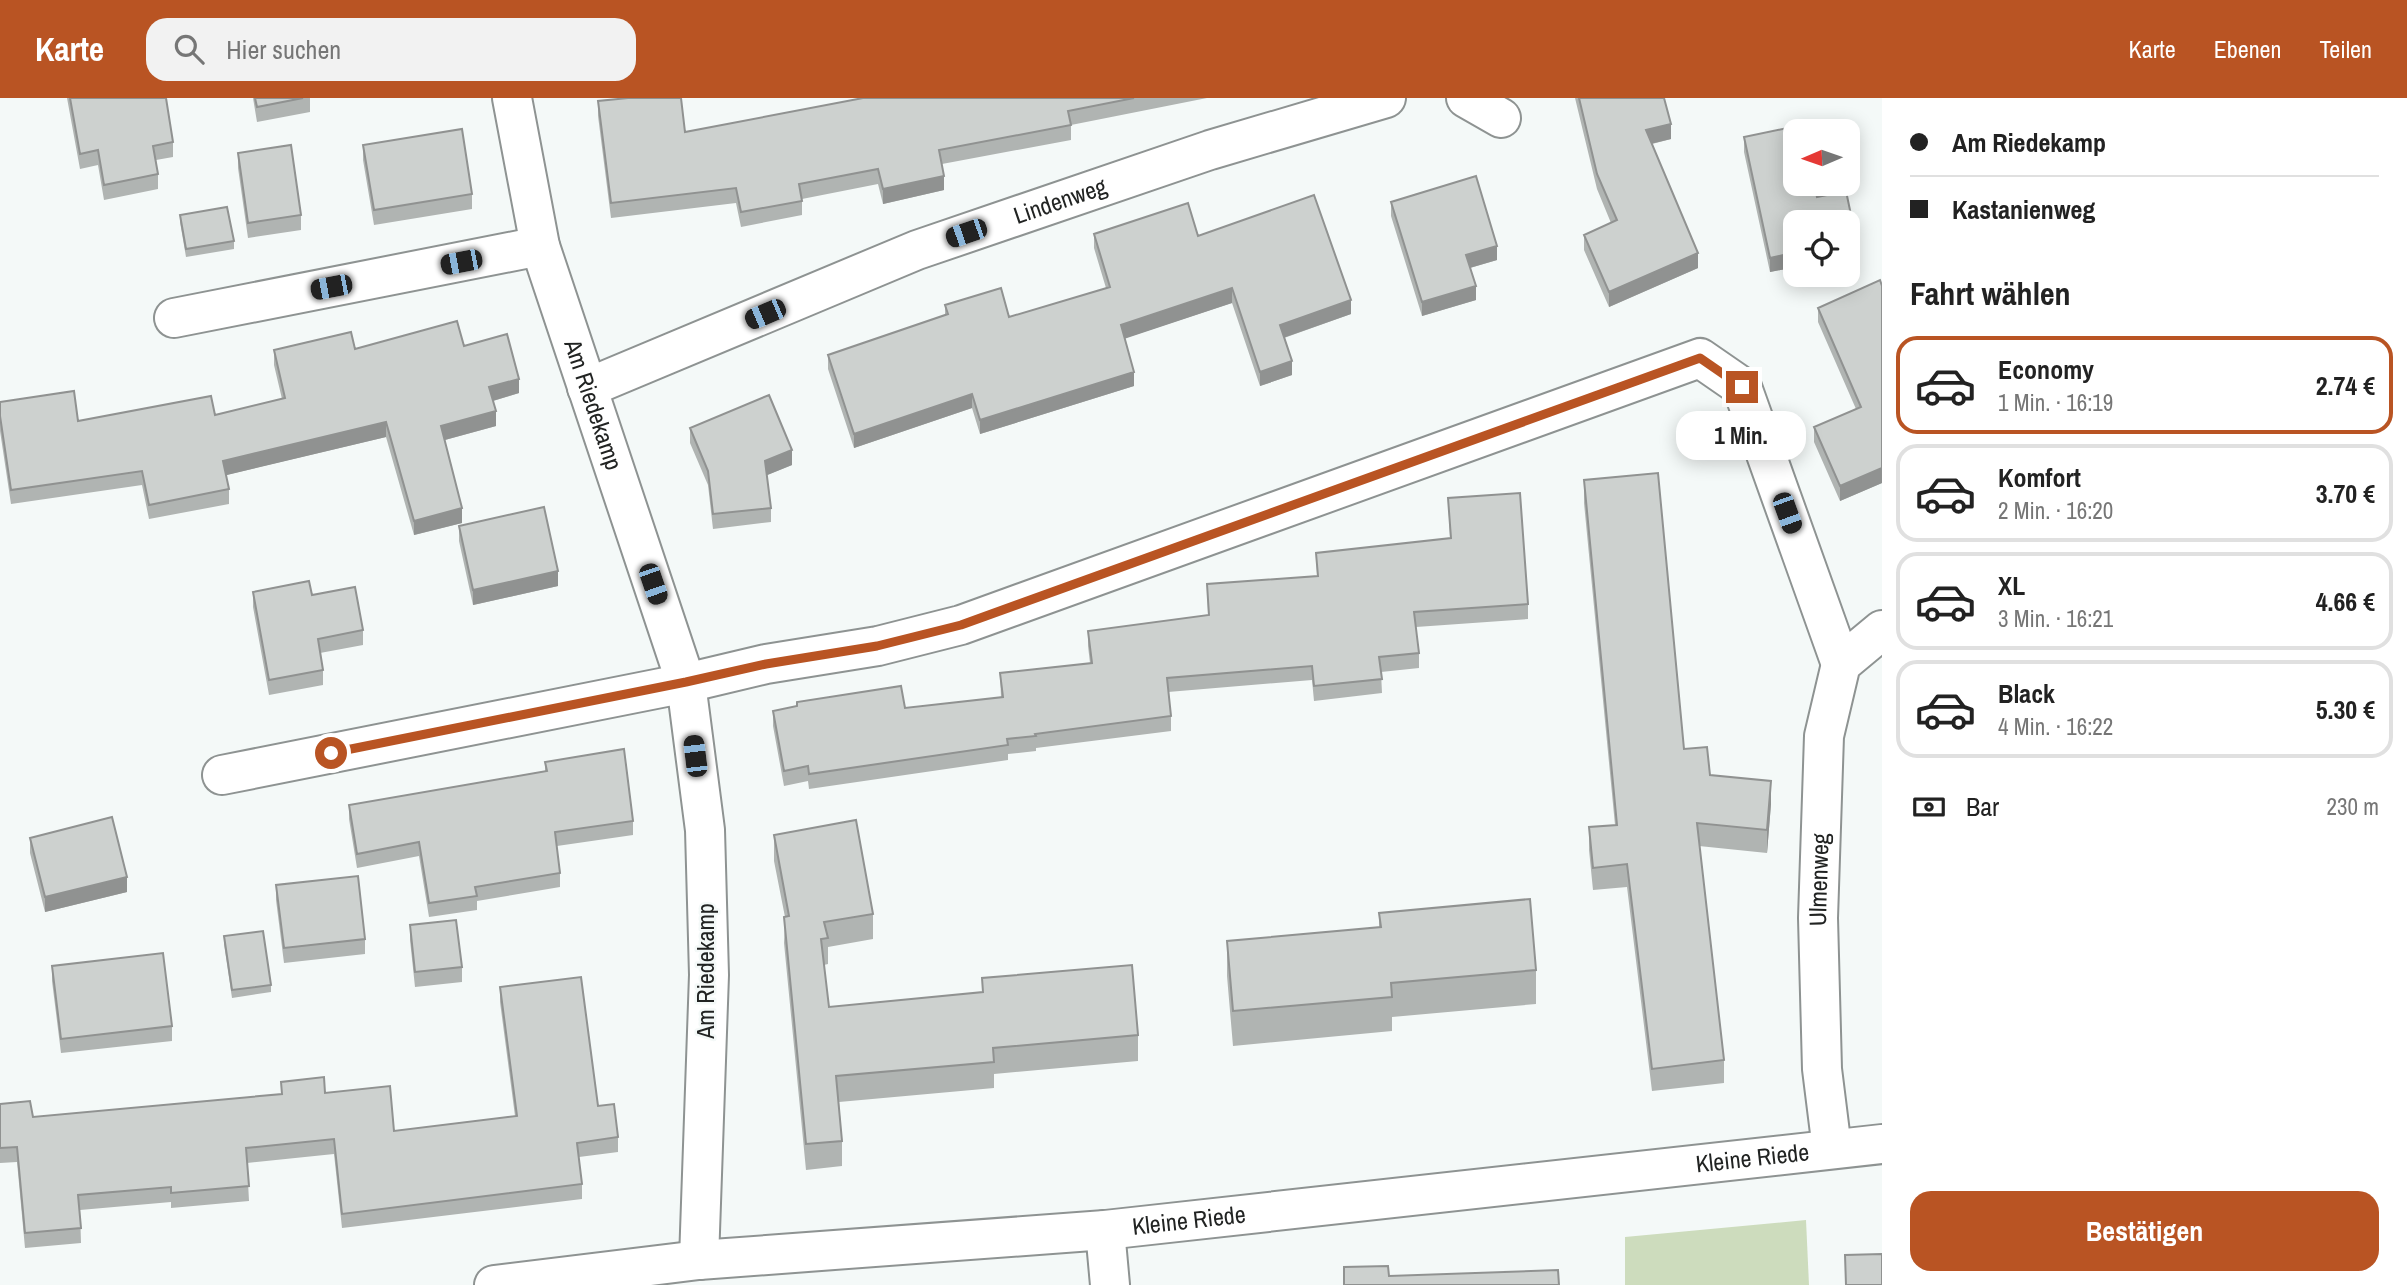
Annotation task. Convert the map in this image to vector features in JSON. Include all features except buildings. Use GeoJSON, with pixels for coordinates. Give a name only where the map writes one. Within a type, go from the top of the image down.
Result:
{"type":"FeatureCollection","features":[{"type":"Feature","properties":{"kind":"street","name":"Am Riedekamp"},"geometry":{"type":"LineString","coordinates":[[512,98],[540,246],[686,682],[705,830],[709,975],[685,1270]]}},
{"type":"Feature","properties":{"kind":"street","name":"Lindenweg"},"geometry":{"type":"LineString","coordinates":[[587,388],[917,250],[1210,150],[1386,98]]}},
{"type":"Feature","properties":{"kind":"street"},"geometry":{"type":"LineString","coordinates":[[1466,98],[1501,118]]}},
{"type":"Feature","properties":{"kind":"street"},"geometry":{"type":"LineString","coordinates":[[174,318],[540,246]]}},
{"type":"Feature","properties":{"kind":"street"},"geometry":{"type":"LineString","coordinates":[[222,775],[766,664],[877,646],[961,625],[1700,358],[1742,387],[1841,664],[1882,630]]}},
{"type":"Feature","properties":{"kind":"street","name":"Ulmenweg"},"geometry":{"type":"LineString","coordinates":[[1832,1149],[1822,1069],[1818,918],[1824,736],[1841,664]]}},
{"type":"Feature","properties":{"kind":"street","name":"Kleine Riede"},"geometry":{"type":"LineString","coordinates":[[494,1285],[685,1270],[1105,1230],[1882,1144]]}},
{"type":"Feature","properties":{"kind":"street"},"geometry":{"type":"LineString","coordinates":[[1105,1230],[1110,1285]]}},
{"type":"Feature","properties":{"kind":"green space"},"geometry":{"type":"Polygon","coordinates":[[[1806,1220],[1809,1285],[1625,1285],[1625,1237],[1806,1220]]]}},
{"type":"Feature","properties":{"kind":"route"},"geometry":{"type":"LineString","coordinates":[[331,753],[766,664],[877,646],[961,625],[1700,358],[1742,387]]}}]}
